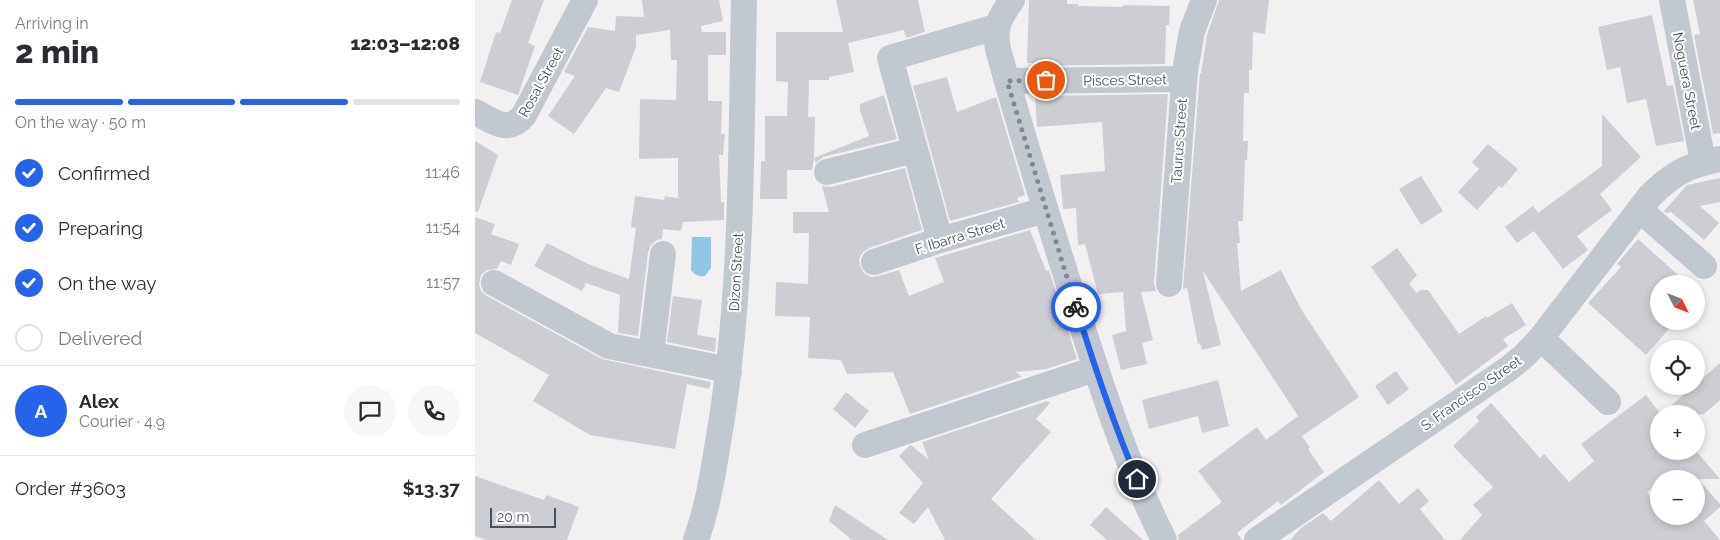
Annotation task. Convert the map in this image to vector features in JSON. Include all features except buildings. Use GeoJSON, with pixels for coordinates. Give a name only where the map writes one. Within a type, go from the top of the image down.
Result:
{"type":"FeatureCollection","features":[{"type":"Feature","properties":{"kind":"street","name":"Rosal Street"},"geometry":{"type":"LineString","coordinates":[[475,112],[506,126],[513,125],[524,116],[585,0]]}},
{"type":"Feature","properties":{"kind":"street","name":"Dizon Street"},"geometry":{"type":"LineString","coordinates":[[696,540],[712,477],[729,372],[738,262],[745,0]]}},
{"type":"Feature","properties":{"kind":"street"},"geometry":{"type":"LineString","coordinates":[[1012,0],[996,27],[997,45],[1007,81],[1095,369],[1123,445],[1164,540]]}},
{"type":"Feature","properties":{"kind":"street","name":"Taurus Street"},"geometry":{"type":"LineString","coordinates":[[1169,284],[1184,79],[1189,41],[1204,0]]}},
{"type":"Feature","properties":{"kind":"street","name":"Noguera Street"},"geometry":{"type":"LineString","coordinates":[[1671,0],[1712,160]]}},
{"type":"Feature","properties":{"kind":"street"},"geometry":{"type":"LineString","coordinates":[[941,240],[890,58],[996,27]]}},
{"type":"Feature","properties":{"kind":"street","name":"Pisces Street"},"geometry":{"type":"LineString","coordinates":[[1007,81],[1184,79]]}},
{"type":"Feature","properties":{"kind":"street"},"geometry":{"type":"LineString","coordinates":[[827,172],[915,150]]}},
{"type":"Feature","properties":{"kind":"street","name":"S. Francisco Street"},"geometry":{"type":"LineString","coordinates":[[1257,540],[1525,356],[1541,338],[1650,196],[1666,180],[1686,168],[1712,160]]}},
{"type":"Feature","properties":{"kind":"street","name":"F. Ibarra Street"},"geometry":{"type":"LineString","coordinates":[[875,262],[941,240],[1045,210]]}},
{"type":"Feature","properties":{"kind":"street"},"geometry":{"type":"LineString","coordinates":[[1640,210],[1704,266]]}},
{"type":"Feature","properties":{"kind":"street"},"geometry":{"type":"LineString","coordinates":[[651,354],[663,254]]}},
{"type":"Feature","properties":{"kind":"street"},"geometry":{"type":"LineString","coordinates":[[494,283],[609,346],[714,367],[729,372]]}},
{"type":"Feature","properties":{"kind":"street"},"geometry":{"type":"LineString","coordinates":[[1541,338],[1608,402]]}},
{"type":"Feature","properties":{"kind":"street"},"geometry":{"type":"LineString","coordinates":[[865,445],[1095,369]]}},
{"type":"Feature","properties":{"kind":"water"},"geometry":{"type":"Polygon","coordinates":[[[692,237],[711,237],[711,268],[705,276],[697,275],[691,270],[692,237]]]}},
{"type":"Feature","properties":{"kind":"way so far"},"geometry":{"type":"LineString","coordinates":[[1046,80],[1007,81],[1076,307]]}},
{"type":"Feature","properties":{"kind":"route"},"geometry":{"type":"LineString","coordinates":[[1076,307],[1095,369],[1137,479]]}}]}
